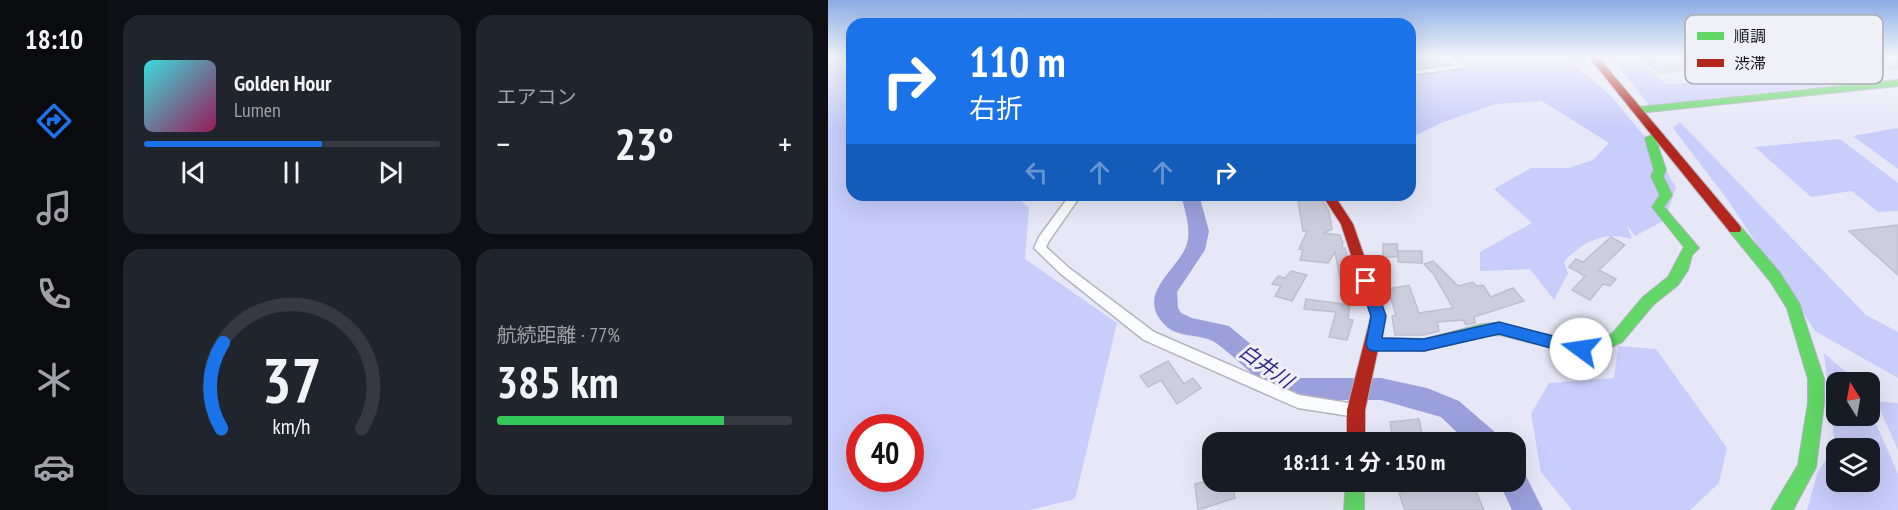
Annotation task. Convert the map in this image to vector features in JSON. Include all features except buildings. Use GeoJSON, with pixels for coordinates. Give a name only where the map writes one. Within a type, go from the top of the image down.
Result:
{"type":"FeatureCollection","features":[{"type":"Feature","properties":{"kind":"street"},"geometry":{"type":"LineString","coordinates":[[1613,81],[1775,277],[1794,307],[1816,379],[1816,403],[1807,467],[1790,499],[1781,510]]}},
{"type":"Feature","properties":{"kind":"street"},"geometry":{"type":"LineString","coordinates":[[1883,84],[1898,82]]}},
{"type":"Feature","properties":{"kind":"street"},"geometry":{"type":"LineString","coordinates":[[1638,110],[1879,84]]}},
{"type":"Feature","properties":{"kind":"street"},"geometry":{"type":"LineString","coordinates":[[1373,344],[1424,345],[1499,328],[1581,349],[1611,343],[1644,305],[1675,281],[1684,267],[1686,253],[1692,248],[1658,207],[1666,195],[1657,176],[1660,170],[1650,138],[1659,135]]}},
{"type":"Feature","properties":{"kind":"street"},"geometry":{"type":"LineString","coordinates":[[1072,201],[1043,240],[1040,248],[1124,318],[1149,336],[1298,401],[1356,410]]}},
{"type":"Feature","properties":{"kind":"street"},"geometry":{"type":"LineString","coordinates":[[1332,201],[1347,224],[1378,316],[1356,410],[1356,432]]}},
{"type":"Feature","properties":{"kind":"street"},"geometry":{"type":"LineString","coordinates":[[1354,510],[1355,492]]}},
{"type":"Feature","properties":{"kind":"shaded area"},"geometry":{"type":"Polygon","coordinates":[[[828,81],[846,81],[846,201],[1021,201],[1029,208],[1025,259],[1117,323],[1075,499],[1030,510],[828,510],[828,81]]]}},
{"type":"Feature","properties":{"kind":"shaded area"},"geometry":{"type":"Polygon","coordinates":[[[1416,81],[1593,81],[1610,95],[1645,137],[1676,187],[1665,220],[1635,236],[1627,225],[1632,239],[1603,237],[1579,248],[1564,262],[1568,273],[1554,300],[1530,269],[1480,271],[1480,252],[1532,223],[1494,189],[1531,168],[1569,168],[1593,160],[1609,143],[1542,101],[1496,104],[1441,123],[1416,135],[1416,81]]]}},
{"type":"Feature","properties":{"kind":"shaded area"},"geometry":{"type":"Polygon","coordinates":[[[1630,81],[1662,81],[1666,84],[1838,84],[1649,105],[1630,81]]]}},
{"type":"Feature","properties":{"kind":"shaded area"},"geometry":{"type":"Polygon","coordinates":[[[1680,122],[1866,315],[1898,332],[1898,378],[1815,331],[1727,199],[1673,128],[1680,122]]]}},
{"type":"Feature","properties":{"kind":"shaded area"},"geometry":{"type":"Polygon","coordinates":[[[1897,128],[1898,169],[1853,136],[1897,128]]]}},
{"type":"Feature","properties":{"kind":"shaded area"},"geometry":{"type":"Polygon","coordinates":[[[1840,139],[1898,183],[1898,211],[1878,212],[1852,191],[1811,197],[1755,147],[1840,139]]]}},
{"type":"Feature","properties":{"kind":"shaded area"},"geometry":{"type":"Polygon","coordinates":[[[1618,346],[1656,349],[1727,448],[1719,483],[1690,510],[1572,510],[1541,472],[1531,414],[1549,383],[1614,378],[1618,346]]]}},
{"type":"Feature","properties":{"kind":"shaded area"},"geometry":{"type":"Polygon","coordinates":[[[1824,353],[1846,372],[1826,372],[1824,353]]]}},
{"type":"Feature","properties":{"kind":"shaded area"},"geometry":{"type":"Polygon","coordinates":[[[1880,401],[1898,403],[1898,450],[1880,410],[1880,401]]]}},
{"type":"Feature","properties":{"kind":"shaded area"},"geometry":{"type":"Polygon","coordinates":[[[1833,426],[1877,426],[1898,474],[1898,510],[1807,510],[1817,474],[1826,460],[1826,492],[1880,492],[1880,438],[1834,438],[1833,426]]]}},
{"type":"Feature","properties":{"kind":"waterway","name":"白井川"},"geometry":{"type":"LineString","coordinates":[[1192,201],[1199,231],[1195,250],[1166,291],[1167,309],[1173,319],[1187,326],[1221,333],[1263,369],[1294,389],[1381,389],[1427,400],[1450,409],[1475,432]]}},
{"type":"Feature","properties":{"kind":"waterway","name":"白井川"},"geometry":{"type":"LineString","coordinates":[[1519,492],[1528,510]]}},
{"type":"Feature","properties":{"kind":"traffic: fast"},"geometry":{"type":"LineString","coordinates":[[1638,110],[1898,83]]}},
{"type":"Feature","properties":{"kind":"traffic: fast"},"geometry":{"type":"LineString","coordinates":[[1373,344],[1424,345],[1483,330],[1500,329],[1571,347],[1599,347],[1617,338],[1648,301],[1673,281],[1681,270],[1686,253],[1692,248],[1658,207],[1666,195],[1657,176],[1660,170],[1650,138],[1659,135]]}},
{"type":"Feature","properties":{"kind":"traffic: fast"},"geometry":{"type":"LineString","coordinates":[[1735,229],[1775,277],[1794,307],[1816,379],[1816,403],[1807,467],[1790,499],[1781,510]]}},
{"type":"Feature","properties":{"kind":"traffic: fast"},"geometry":{"type":"LineString","coordinates":[[1354,510],[1355,492]]}},
{"type":"Feature","properties":{"kind":"traffic: jam"},"geometry":{"type":"LineString","coordinates":[[1613,81],[1735,229]]}},
{"type":"Feature","properties":{"kind":"traffic: jam"},"geometry":{"type":"LineString","coordinates":[[1332,201],[1347,224],[1378,316],[1356,410],[1356,432]]}},
{"type":"Feature","properties":{"kind":"route"},"geometry":{"type":"LineString","coordinates":[[1366,281],[1378,316],[1373,344],[1424,345],[1499,328],[1581,349]]}}]}
